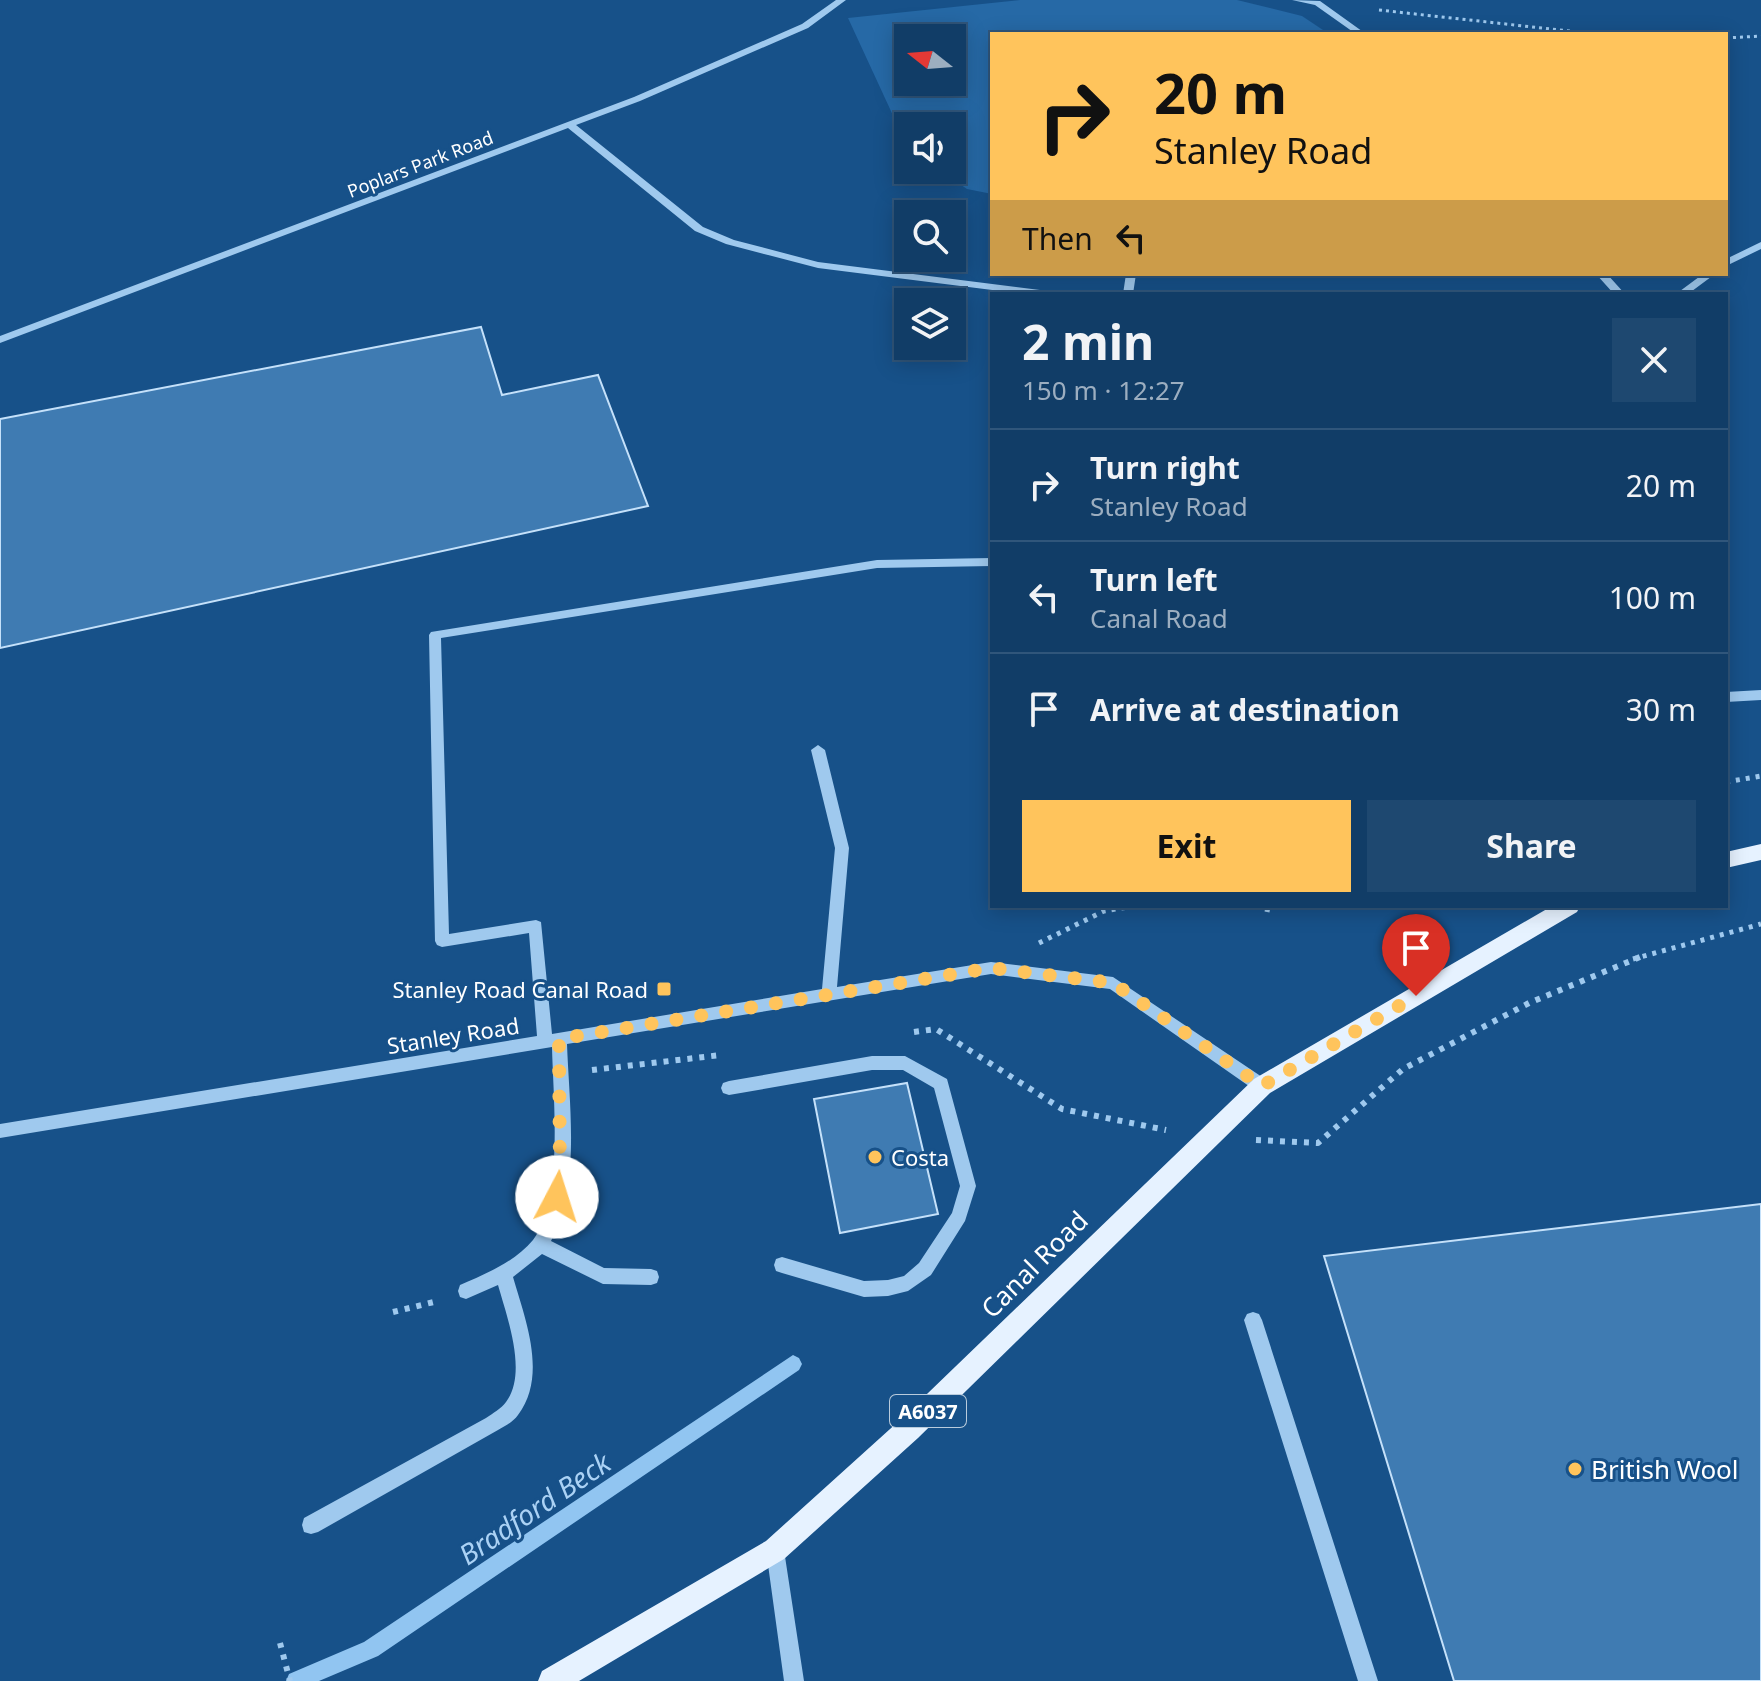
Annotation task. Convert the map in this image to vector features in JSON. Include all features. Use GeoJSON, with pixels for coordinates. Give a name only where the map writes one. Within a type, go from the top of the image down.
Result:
{"type":"FeatureCollection","features":[{"type":"Feature","properties":{"kind":"main road"},"geometry":{"type":"LineString","coordinates":[[1728,860],[1761,852]]}},
{"type":"Feature","properties":{"kind":"main road","name":"Canal Road"},"geometry":{"type":"LineString","coordinates":[[552,1681],[775,1550],[909,1429],[1262,1086],[1567,908]]}},
{"type":"Feature","properties":{"kind":"street","name":"Poplars Park Road"},"geometry":{"type":"LineString","coordinates":[[0,340],[637,99],[805,26],[843,0]]}},
{"type":"Feature","properties":{"kind":"street"},"geometry":{"type":"LineString","coordinates":[[1296,0],[1318,2],[1359,32]]}},
{"type":"Feature","properties":{"kind":"street"},"geometry":{"type":"LineString","coordinates":[[569,124],[699,229],[730,242],[818,265],[1032,292]]}},
{"type":"Feature","properties":{"kind":"street"},"geometry":{"type":"LineString","coordinates":[[1728,262],[1761,245]]}},
{"type":"Feature","properties":{"kind":"street"},"geometry":{"type":"LineString","coordinates":[[1603,276],[1618,292]]}},
{"type":"Feature","properties":{"kind":"street"},"geometry":{"type":"LineString","coordinates":[[1684,292],[1707,276]]}},
{"type":"Feature","properties":{"kind":"street"},"geometry":{"type":"LineString","coordinates":[[466,1291],[504,1274],[540,1244],[553,1217],[560,1178],[552,1040],[536,926],[442,941],[435,635],[877,564],[990,562]]}},
{"type":"Feature","properties":{"kind":"street"},"geometry":{"type":"LineString","coordinates":[[1728,697],[1761,695]]}},
{"type":"Feature","properties":{"kind":"street"},"geometry":{"type":"LineString","coordinates":[[818,750],[842,848],[829,995]]}},
{"type":"Feature","properties":{"kind":"street","name":"Stanley Road"},"geometry":{"type":"LineString","coordinates":[[0,1131],[991,968],[1113,983],[1262,1086]]}},
{"type":"Feature","properties":{"kind":"street"},"geometry":{"type":"LineString","coordinates":[[729,1088],[872,1063],[905,1063],[941,1084],[968,1186],[959,1216],[925,1269],[908,1283],[864,1289],[782,1265]]}},
{"type":"Feature","properties":{"kind":"street"},"geometry":{"type":"LineString","coordinates":[[540,1244],[603,1276],[651,1277]]}},
{"type":"Feature","properties":{"kind":"street"},"geometry":{"type":"LineString","coordinates":[[311,1525],[492,1424],[511,1410],[521,1391],[523,1360],[504,1274]]}},
{"type":"Feature","properties":{"kind":"street"},"geometry":{"type":"LineString","coordinates":[[1253,1320],[1368,1681]]}},
{"type":"Feature","properties":{"kind":"street"},"geometry":{"type":"LineString","coordinates":[[775,1550],[794,1681]]}},
{"type":"Feature","properties":{"kind":"path"},"geometry":{"type":"LineString","coordinates":[[1377,10],[1578,32]]}},
{"type":"Feature","properties":{"kind":"path"},"geometry":{"type":"LineString","coordinates":[[1728,38],[1761,36]]}},
{"type":"Feature","properties":{"kind":"path"},"geometry":{"type":"LineString","coordinates":[[1728,782],[1761,776]]}},
{"type":"Feature","properties":{"kind":"path"},"geometry":{"type":"LineString","coordinates":[[991,968],[1104,911],[1122,908]]}},
{"type":"Feature","properties":{"kind":"path"},"geometry":{"type":"LineString","coordinates":[[1318,1143],[1403,1069],[1529,1003],[1623,962],[1761,924]]}},
{"type":"Feature","properties":{"kind":"path"},"geometry":{"type":"LineString","coordinates":[[393,1312],[466,1291]]}},
{"type":"Feature","properties":{"kind":"path"},"geometry":{"type":"LineString","coordinates":[[280,1643],[290,1681]]}},
{"type":"Feature","properties":{"kind":"shaded area"},"geometry":{"type":"Polygon","coordinates":[[[1020,0],[1237,0],[1302,16],[1326,32],[990,32],[990,194],[967,189],[960,184],[966,184],[966,112],[894,112],[894,118],[848,18],[1020,0]]]}},
{"type":"Feature","properties":{"kind":"building"},"geometry":{"type":"Polygon","coordinates":[[[481,327],[502,395],[598,375],[648,506],[0,648],[0,419],[481,327]]]}},
{"type":"Feature","properties":{"kind":"building","name":"Costa"},"geometry":{"type":"Polygon","coordinates":[[[907,1083],[938,1214],[840,1233],[814,1099],[907,1083]]]}},
{"type":"Feature","properties":{"kind":"building","name":"British Wool"},"geometry":{"type":"Polygon","coordinates":[[[1761,1204],[1761,1681],[1454,1681],[1324,1256],[1761,1204]]]}},
{"type":"Feature","properties":{"kind":"waterway","name":"Bradford Beck"},"geometry":{"type":"LineString","coordinates":[[296,1681],[371,1649],[793,1364]]}},
{"type":"Feature","properties":{"kind":"place","name":"Stanley Road Canal Road"},"geometry":{"type":"Point","coordinates":[664,989]}},
{"type":"Feature","properties":{"kind":"place","name":"Costa"},"geometry":{"type":"Point","coordinates":[875,1157]}},
{"type":"Feature","properties":{"kind":"place","name":"British Wool"},"geometry":{"type":"Point","coordinates":[1575,1469]}},
{"type":"Feature","properties":{"kind":"route"},"geometry":{"type":"LineString","coordinates":[[557,1197],[560,1178],[559,1039],[991,968],[1113,983],[1262,1086],[1416,996]]}}]}
